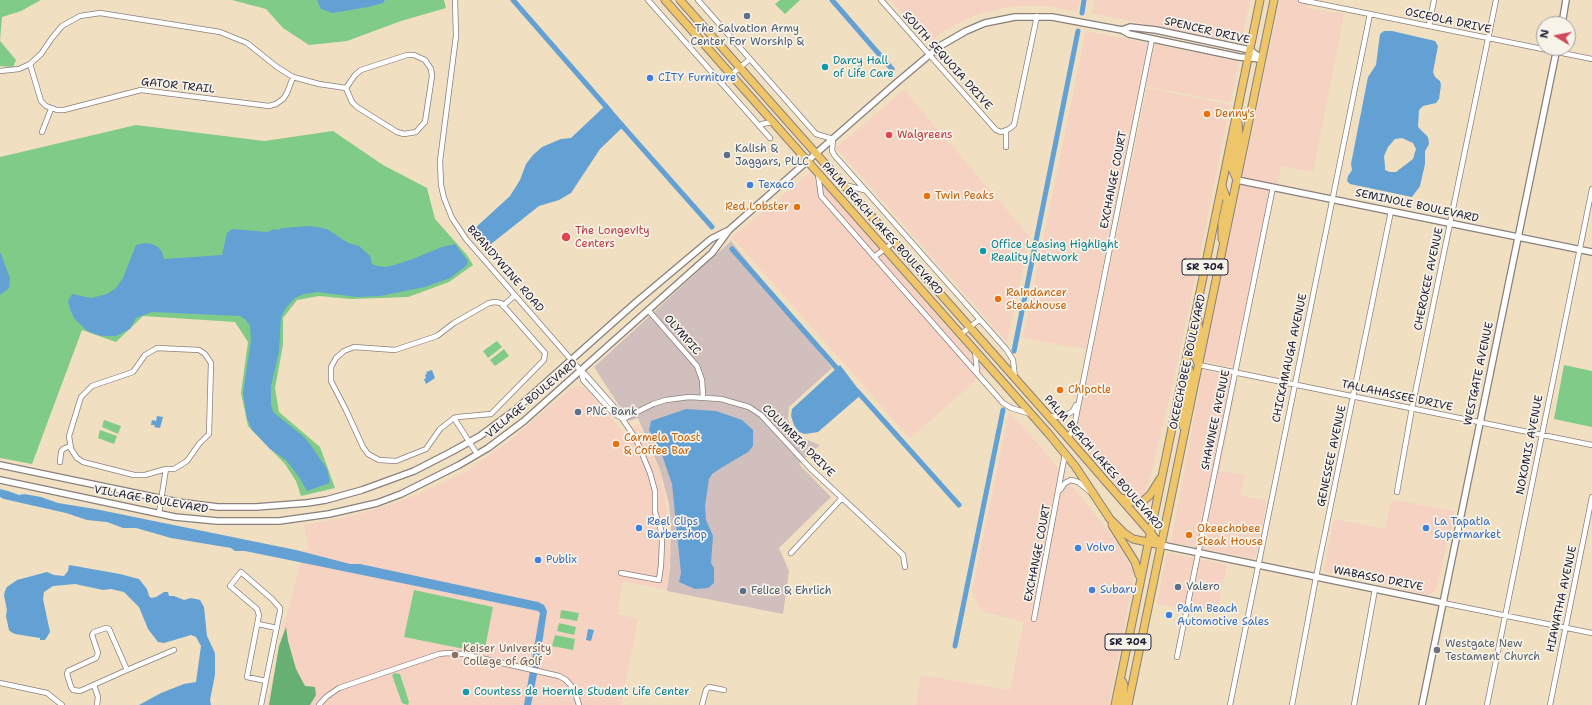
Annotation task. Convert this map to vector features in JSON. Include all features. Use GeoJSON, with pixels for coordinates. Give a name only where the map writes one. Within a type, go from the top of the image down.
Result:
{"type":"FeatureCollection","features":[{"type":"Feature","properties":{"kind":"main road","name":"PALM BEACH LAKES BOULEVARD"},"geometry":{"type":"LineString","coordinates":[[665,0],[1048,433],[1075,466],[1110,520],[1133,539],[1161,545]]}},
{"type":"Feature","properties":{"kind":"main road","name":"PALM BEACH LAKES BOULEVARD"},"geometry":{"type":"LineString","coordinates":[[680,0],[1161,545]]}},
{"type":"Feature","properties":{"kind":"main road","name":"OKEECHOBEE BOULEVARD"},"geometry":{"type":"LineString","coordinates":[[1115,705],[1260,0]]}},
{"type":"Feature","properties":{"kind":"main road","name":"OKEECHOBEE BOULEVARD"},"geometry":{"type":"LineString","coordinates":[[1128,705],[1238,180],[1274,0]]}},
{"type":"Feature","properties":{"kind":"main road"},"geometry":{"type":"LineString","coordinates":[[1238,110],[1239,135],[1232,169],[1238,180]]}},
{"type":"Feature","properties":{"kind":"main road"},"geometry":{"type":"LineString","coordinates":[[1222,186],[1227,200],[1222,223],[1222,255]]}},
{"type":"Feature","properties":{"kind":"main road"},"geometry":{"type":"LineString","coordinates":[[1196,309],[1199,330],[1194,355],[1199,365]]}},
{"type":"Feature","properties":{"kind":"main road"},"geometry":{"type":"LineString","coordinates":[[1184,438],[1183,411],[1190,375],[1186,360]]}},
{"type":"Feature","properties":{"kind":"main road"},"geometry":{"type":"LineString","coordinates":[[1048,433],[1068,438]]}},
{"type":"Feature","properties":{"kind":"main road"},"geometry":{"type":"LineString","coordinates":[[1120,497],[1132,502],[1142,502],[1150,495],[1162,476]]}},
{"type":"Feature","properties":{"kind":"main road"},"geometry":{"type":"LineString","coordinates":[[1110,520],[1135,562],[1140,580]]}},
{"type":"Feature","properties":{"kind":"main road"},"geometry":{"type":"LineString","coordinates":[[1120,681],[1123,682],[1124,686],[1122,705]]}},
{"type":"Feature","properties":{"kind":"street","name":"BRANDYWINE ROAD"},"geometry":{"type":"LineString","coordinates":[[454,0],[456,36],[440,161],[441,185],[448,210],[458,229],[581,371],[583,380],[613,413],[623,419],[636,439],[650,473],[655,491],[655,512],[662,542],[659,580],[621,573]]}},
{"type":"Feature","properties":{"kind":"street"},"geometry":{"type":"LineString","coordinates":[[648,0],[770,138]]}},
{"type":"Feature","properties":{"kind":"street"},"geometry":{"type":"LineString","coordinates":[[698,0],[816,134],[833,139],[833,154],[1010,355],[1015,365],[1016,380]]}},
{"type":"Feature","properties":{"kind":"street","name":"SOUTH SEQUOIA DRIVE"},"geometry":{"type":"LineString","coordinates":[[881,0],[996,130],[1003,131]]}},
{"type":"Feature","properties":{"kind":"street","name":"OSCEOLA DRIVE"},"geometry":{"type":"LineString","coordinates":[[1301,0],[1536,46]]}},
{"type":"Feature","properties":{"kind":"street"},"geometry":{"type":"LineString","coordinates":[[1429,26],[1434,0]]}},
{"type":"Feature","properties":{"kind":"street","name":"CHEROKEE AVENUE"},"geometry":{"type":"LineString","coordinates":[[1397,492],[1412,408],[1496,0]]}},
{"type":"Feature","properties":{"kind":"street"},"geometry":{"type":"LineString","coordinates":[[1563,16],[1566,0]]}},
{"type":"Feature","properties":{"kind":"street"},"geometry":{"type":"LineString","coordinates":[[0,71],[19,69],[30,64],[41,54],[62,26],[80,16],[100,13],[207,29],[228,34],[247,44],[293,77],[319,84],[346,88]]}},
{"type":"Feature","properties":{"kind":"street","name":"CHICKAMAUGA AVENUE"},"geometry":{"type":"LineString","coordinates":[[1230,705],[1257,565],[1370,14]]}},
{"type":"Feature","properties":{"kind":"street"},"geometry":{"type":"LineString","coordinates":[[1006,147],[1003,131],[1014,125],[1037,16]]}},
{"type":"Feature","properties":{"kind":"street","name":"SPENCER DRIVE"},"geometry":{"type":"LineString","coordinates":[[816,154],[929,55],[953,38],[985,23],[1015,17],[1037,16],[1072,20],[1122,30],[1129,34],[1248,59],[1262,59]]}},
{"type":"Feature","properties":{"kind":"street","name":"SPENCER DRIVE"},"geometry":{"type":"LineString","coordinates":[[1122,30],[1130,28],[1156,30],[1250,50],[1262,59]]}},
{"type":"Feature","properties":{"kind":"street"},"geometry":{"type":"LineString","coordinates":[[1182,45],[1189,43],[1194,38]]}},
{"type":"Feature","properties":{"kind":"street","name":"EXCHANGE COURT"},"geometry":{"type":"LineString","coordinates":[[1068,438],[1074,427],[1152,39]]}},
{"type":"Feature","properties":{"kind":"street"},"geometry":{"type":"LineString","coordinates":[[407,55],[418,56],[425,60],[432,72],[427,119],[421,128],[412,134],[397,132],[360,110],[352,102],[346,88],[355,75],[361,70],[407,55]]}},
{"type":"Feature","properties":{"kind":"street","name":"OSCEOLA DRIVE"},"geometry":{"type":"LineString","coordinates":[[1576,55],[1592,59]]}},
{"type":"Feature","properties":{"kind":"street","name":"WESTGATE AVENUE"},"geometry":{"type":"LineString","coordinates":[[1422,705],[1555,56]]}},
{"type":"Feature","properties":{"kind":"street"},"geometry":{"type":"LineString","coordinates":[[721,83],[750,59]]}},
{"type":"Feature","properties":{"kind":"street"},"geometry":{"type":"LineString","coordinates":[[30,64],[39,98],[43,104],[51,109],[42,132]]}},
{"type":"Feature","properties":{"kind":"street","name":"GATOR TRAIL"},"geometry":{"type":"LineString","coordinates":[[51,109],[64,110],[141,90],[269,106],[280,102],[285,96],[293,77]]}},
{"type":"Feature","properties":{"kind":"street"},"geometry":{"type":"LineString","coordinates":[[759,126],[772,122]]}},
{"type":"Feature","properties":{"kind":"street","name":"VILLAGE BOULEVARD"},"geometry":{"type":"LineString","coordinates":[[0,480],[159,513],[211,521],[279,522],[322,515],[371,504],[401,494],[441,475],[488,448],[524,421],[649,311],[712,253],[729,230],[816,154]]}},
{"type":"Feature","properties":{"kind":"street"},"geometry":{"type":"LineString","coordinates":[[818,174],[821,196],[874,257],[1007,405],[1031,414]]}},
{"type":"Feature","properties":{"kind":"street","name":"SEMINOLE BOULEVARD"},"geometry":{"type":"LineString","coordinates":[[1238,180],[1592,252]]}},
{"type":"Feature","properties":{"kind":"street"},"geometry":{"type":"LineString","coordinates":[[843,184],[864,190]]}},
{"type":"Feature","properties":{"kind":"street","name":"SHAWNEE AVENUE"},"geometry":{"type":"LineString","coordinates":[[1177,657],[1273,187]]}},
{"type":"Feature","properties":{"kind":"street","name":"NOKOMIS AVENUE"},"geometry":{"type":"LineString","coordinates":[[1487,705],[1592,189]]}},
{"type":"Feature","properties":{"kind":"street","name":"GENESSEE AVENUE"},"geometry":{"type":"LineString","coordinates":[[1292,705],[1316,577],[1391,211]]}},
{"type":"Feature","properties":{"kind":"street","name":"VILLAGE BOULEVARD"},"geometry":{"type":"LineString","coordinates":[[0,465],[162,498],[206,505],[256,508],[326,500],[362,490],[407,474],[434,462],[470,441],[515,410],[642,297],[711,239],[729,230]]}},
{"type":"Feature","properties":{"kind":"street"},"geometry":{"type":"LineString","coordinates":[[874,257],[894,242]]}},
{"type":"Feature","properties":{"kind":"street"},"geometry":{"type":"LineString","coordinates":[[503,306],[515,295]]}},
{"type":"Feature","properties":{"kind":"street"},"geometry":{"type":"LineString","coordinates":[[498,302],[545,353],[544,360],[491,414],[458,416],[454,418],[440,429],[426,449],[399,461],[384,461],[371,456],[365,451],[331,381],[330,374],[332,364],[341,353],[351,348],[361,346],[395,350],[437,336],[454,323],[489,303],[498,302]]}},
{"type":"Feature","properties":{"kind":"street","name":"OLYMPIC"},"geometry":{"type":"LineString","coordinates":[[649,311],[697,366],[702,380],[703,397]]}},
{"type":"Feature","properties":{"kind":"street"},"geometry":{"type":"LineString","coordinates":[[961,334],[979,320]]}},
{"type":"Feature","properties":{"kind":"street"},"geometry":{"type":"LineString","coordinates":[[156,348],[199,350],[208,357],[211,363],[209,434],[199,444],[187,461],[174,470],[166,469],[146,475],[134,475],[86,464],[77,458],[70,446],[69,436],[80,400],[92,386],[133,372],[145,355],[156,348]]}},
{"type":"Feature","properties":{"kind":"street"},"geometry":{"type":"LineString","coordinates":[[974,350],[977,372]]}},
{"type":"Feature","properties":{"kind":"street","name":"TALLAHASSEE DRIVE"},"geometry":{"type":"LineString","coordinates":[[1199,365],[1592,445]]}},
{"type":"Feature","properties":{"kind":"street","name":"EXCHANGE COURT"},"geometry":{"type":"LineString","coordinates":[[1048,416],[1059,417],[1069,413],[1075,408],[1080,395]]}},
{"type":"Feature","properties":{"kind":"street","name":"COLUMBIA DRIVE"},"geometry":{"type":"LineString","coordinates":[[623,419],[644,407],[666,400],[689,397],[703,397],[734,402],[756,411],[806,464],[903,555],[905,567]]}},
{"type":"Feature","properties":{"kind":"street"},"geometry":{"type":"LineString","coordinates":[[454,418],[477,454]]}},
{"type":"Feature","properties":{"kind":"street"},"geometry":{"type":"LineString","coordinates":[[60,462],[61,452],[63,449],[70,446]]}},
{"type":"Feature","properties":{"kind":"street","name":"EXCHANGE COURT"},"geometry":{"type":"LineString","coordinates":[[1034,619],[1065,454]]}},
{"type":"Feature","properties":{"kind":"street"},"geometry":{"type":"LineString","coordinates":[[159,513],[166,469]]}},
{"type":"Feature","properties":{"kind":"street","name":"EXCHANGE COURT"},"geometry":{"type":"LineString","coordinates":[[1059,491],[1065,483],[1072,480],[1082,485],[1094,496]]}},
{"type":"Feature","properties":{"kind":"street","name":"HIAWATHA AVENUE"},"geometry":{"type":"LineString","coordinates":[[1550,705],[1592,497]]}},
{"type":"Feature","properties":{"kind":"street"},"geometry":{"type":"LineString","coordinates":[[791,553],[842,498]]}},
{"type":"Feature","properties":{"kind":"street","name":"WABASSO DRIVE"},"geometry":{"type":"LineString","coordinates":[[1161,545],[1592,633]]}},
{"type":"Feature","properties":{"kind":"street"},"geometry":{"type":"LineString","coordinates":[[261,705],[266,681],[277,628],[280,611],[278,605],[241,572],[230,586],[257,609],[259,615],[247,677],[266,681]]}},
{"type":"Feature","properties":{"kind":"street"},"geometry":{"type":"LineString","coordinates":[[1354,705],[1375,589]]}},
{"type":"Feature","properties":{"kind":"street"},"geometry":{"type":"LineString","coordinates":[[258,624],[277,628]]}},
{"type":"Feature","properties":{"kind":"street"},"geometry":{"type":"LineString","coordinates":[[127,670],[109,629],[103,628],[94,632],[92,635],[98,653],[96,658],[68,671],[67,674],[73,690],[80,691],[174,650]]}},
{"type":"Feature","properties":{"kind":"street"},"geometry":{"type":"LineString","coordinates":[[319,705],[326,697],[339,688],[440,654],[455,653],[559,676],[566,680],[576,692],[579,705]]}},
{"type":"Feature","properties":{"kind":"street"},"geometry":{"type":"LineString","coordinates":[[0,683],[47,693],[62,705]]}},
{"type":"Feature","properties":{"kind":"street"},"geometry":{"type":"LineString","coordinates":[[94,685],[98,697],[97,705]]}},
{"type":"Feature","properties":{"kind":"street"},"geometry":{"type":"LineString","coordinates":[[702,705],[706,690],[709,687],[724,690]]}},
{"type":"Feature","properties":{"kind":"shaded area"},"geometry":{"type":"Polygon","coordinates":[[[890,0],[1080,0],[1077,12],[1046,6],[1026,6],[1008,7],[973,16],[944,31],[932,41],[928,41],[890,0]]]}},
{"type":"Feature","properties":{"kind":"shaded area"},"geometry":{"type":"Polygon","coordinates":[[[1095,0],[1250,0],[1242,39],[1235,43],[1092,13],[1095,0]]]}},
{"type":"Feature","properties":{"kind":"shaded area"},"geometry":{"type":"Polygon","coordinates":[[[1280,0],[1309,0],[1307,8],[1344,14],[1313,172],[1281,166],[1239,368],[1204,361],[1280,0]]]}},
{"type":"Feature","properties":{"kind":"shaded area"},"geometry":{"type":"Polygon","coordinates":[[[1086,31],[1239,61],[1230,102],[1140,85],[1086,349],[1023,338],[1086,31]]]}},
{"type":"Feature","properties":{"kind":"shaded area"},"geometry":{"type":"Polygon","coordinates":[[[1147,88],[1230,105],[1177,366],[1151,474],[1144,494],[1138,499],[1127,496],[1075,436],[1147,88]]]}},
{"type":"Feature","properties":{"kind":"shaded area"},"geometry":{"type":"Polygon","coordinates":[[[904,90],[1030,237],[1007,342],[836,148],[904,90]]]}},
{"type":"Feature","properties":{"kind":"shaded area"},"geometry":{"type":"Polygon","coordinates":[[[810,173],[822,184],[984,369],[972,384],[910,438],[732,237],[810,173]]]}},
{"type":"Feature","properties":{"kind":"shaded area"},"geometry":{"type":"Polygon","coordinates":[[[731,241],[832,368],[789,407],[788,419],[793,431],[805,439],[820,445],[799,464],[831,497],[779,548],[789,571],[783,614],[667,591],[670,567],[671,525],[669,504],[660,470],[638,418],[629,421],[594,367],[731,241]]]}},
{"type":"Feature","properties":{"kind":"shaded area"},"geometry":{"type":"Polygon","coordinates":[[[1203,370],[1238,378],[1220,471],[1245,475],[1240,495],[1267,501],[1255,559],[1171,542],[1203,370]]]}},
{"type":"Feature","properties":{"kind":"shaded area"},"geometry":{"type":"Polygon","coordinates":[[[574,386],[584,387],[624,433],[638,424],[660,472],[668,516],[670,553],[667,590],[623,581],[617,614],[638,619],[621,705],[267,705],[285,623],[301,562],[302,549],[309,551],[304,525],[352,516],[386,506],[421,493],[467,471],[508,442],[574,386]]]}},
{"type":"Feature","properties":{"kind":"shaded area"},"geometry":{"type":"Polygon","coordinates":[[[1009,412],[1045,452],[1109,532],[1133,570],[1133,579],[1109,705],[916,705],[921,675],[1010,690],[1024,622],[981,611],[972,591],[1009,412]]]}},
{"type":"Feature","properties":{"kind":"shaded area"},"geometry":{"type":"Polygon","coordinates":[[[1392,500],[1455,511],[1436,590],[1428,595],[1324,571],[1334,519],[1385,529],[1392,500]]]}},
{"type":"Feature","properties":{"kind":"shaded area"},"geometry":{"type":"Polygon","coordinates":[[[1167,553],[1227,565],[1217,610],[1192,606],[1191,610],[1157,604],[1167,553]]]}},
{"type":"Feature","properties":{"kind":"green space"},"geometry":{"type":"Polygon","coordinates":[[[0,0],[41,0],[21,11],[2,17],[0,41],[0,0]]]}},
{"type":"Feature","properties":{"kind":"green space"},"geometry":{"type":"Polygon","coordinates":[[[232,0],[444,0],[446,8],[401,21],[347,41],[309,45],[283,28],[266,9],[232,0]]]}},
{"type":"Feature","properties":{"kind":"green space"},"geometry":{"type":"Polygon","coordinates":[[[780,0],[800,0],[785,14],[775,4],[780,0]]]}},
{"type":"Feature","properties":{"kind":"green space"},"geometry":{"type":"Polygon","coordinates":[[[0,41],[16,60],[13,67],[0,66],[0,41]]]}},
{"type":"Feature","properties":{"kind":"green space"},"geometry":{"type":"Polygon","coordinates":[[[136,125],[264,141],[333,131],[383,165],[427,188],[435,219],[467,255],[473,265],[449,282],[408,297],[351,299],[319,296],[297,300],[283,318],[283,345],[275,388],[279,412],[320,447],[335,488],[301,496],[296,481],[285,464],[248,426],[241,393],[248,342],[235,322],[143,316],[116,342],[82,330],[32,464],[0,458],[0,157],[136,125]]]}},
{"type":"Feature","properties":{"kind":"green space"},"geometry":{"type":"Polygon","coordinates":[[[497,341],[502,347],[488,358],[483,351],[497,341]]]}},
{"type":"Feature","properties":{"kind":"green space"},"geometry":{"type":"Polygon","coordinates":[[[504,349],[509,356],[495,366],[490,360],[504,349]]]}},
{"type":"Feature","properties":{"kind":"green space"},"geometry":{"type":"Polygon","coordinates":[[[1564,365],[1592,371],[1592,427],[1554,419],[1564,365]]]}},
{"type":"Feature","properties":{"kind":"green space"},"geometry":{"type":"Polygon","coordinates":[[[104,420],[121,426],[118,434],[102,427],[104,420]]]}},
{"type":"Feature","properties":{"kind":"green space"},"geometry":{"type":"Polygon","coordinates":[[[100,430],[117,436],[114,444],[98,438],[100,430]]]}},
{"type":"Feature","properties":{"kind":"green space"},"geometry":{"type":"Polygon","coordinates":[[[414,590],[493,607],[484,653],[404,637],[414,590]]]}},
{"type":"Feature","properties":{"kind":"green space"},"geometry":{"type":"Polygon","coordinates":[[[561,610],[579,613],[577,621],[560,618],[561,610]]]}},
{"type":"Feature","properties":{"kind":"green space"},"geometry":{"type":"Polygon","coordinates":[[[559,623],[576,627],[574,635],[557,631],[559,623]]]}},
{"type":"Feature","properties":{"kind":"green space"},"geometry":{"type":"Polygon","coordinates":[[[286,627],[288,641],[296,669],[305,686],[315,687],[316,695],[310,705],[269,705],[279,646],[286,627]]]}},
{"type":"Feature","properties":{"kind":"green space"},"geometry":{"type":"Polygon","coordinates":[[[555,635],[575,639],[573,650],[552,646],[555,635]]]}},
{"type":"Feature","properties":{"kind":"green space"},"geometry":{"type":"Polygon","coordinates":[[[395,673],[400,674],[409,702],[408,705],[402,703],[392,675],[395,673]]]}},
{"type":"Feature","properties":{"kind":"water"},"geometry":{"type":"Polygon","coordinates":[[[317,0],[385,0],[383,3],[368,7],[332,13],[321,9],[317,0]]]}},
{"type":"Feature","properties":{"kind":"water"},"geometry":{"type":"Polygon","coordinates":[[[1384,31],[1392,31],[1435,41],[1438,46],[1433,72],[1435,77],[1440,81],[1441,85],[1439,99],[1436,103],[1423,106],[1419,110],[1418,127],[1428,137],[1429,144],[1425,151],[1425,164],[1420,186],[1412,197],[1350,184],[1347,181],[1352,170],[1351,164],[1368,77],[1376,65],[1380,34],[1384,31]],[[1402,138],[1395,139],[1388,147],[1384,156],[1385,170],[1396,172],[1413,159],[1416,149],[1413,143],[1402,138]]]}},
{"type":"Feature","properties":{"kind":"water"},"geometry":{"type":"Polygon","coordinates":[[[607,104],[625,125],[600,149],[571,193],[559,200],[539,206],[491,244],[478,242],[474,238],[473,230],[510,196],[520,180],[526,164],[533,155],[542,147],[561,139],[571,138],[607,104]]]}},
{"type":"Feature","properties":{"kind":"water"},"geometry":{"type":"Polygon","coordinates":[[[310,226],[327,229],[348,243],[359,246],[370,256],[372,264],[377,266],[385,267],[394,265],[442,247],[455,244],[468,261],[466,266],[450,278],[425,287],[380,296],[357,297],[317,292],[304,294],[295,298],[286,308],[281,317],[279,352],[271,386],[271,404],[273,412],[304,437],[327,469],[330,483],[307,491],[299,477],[286,460],[270,449],[252,430],[247,418],[243,393],[251,340],[250,326],[246,320],[240,316],[152,312],[136,318],[130,329],[116,336],[101,336],[89,332],[74,318],[68,301],[72,294],[91,298],[107,294],[116,288],[123,278],[136,245],[145,243],[158,247],[162,252],[164,259],[222,255],[227,233],[232,229],[268,232],[273,229],[278,230],[282,228],[310,226]]]}},
{"type":"Feature","properties":{"kind":"water"},"geometry":{"type":"Polygon","coordinates":[[[0,252],[10,278],[9,288],[0,295],[0,252]]]}},
{"type":"Feature","properties":{"kind":"water"},"geometry":{"type":"Polygon","coordinates":[[[840,365],[862,394],[818,432],[805,434],[799,432],[794,425],[791,416],[792,409],[840,365]]]}},
{"type":"Feature","properties":{"kind":"water"},"geometry":{"type":"Polygon","coordinates":[[[432,370],[435,378],[426,384],[424,379],[426,378],[426,372],[432,370]]]}},
{"type":"Feature","properties":{"kind":"water"},"geometry":{"type":"Polygon","coordinates":[[[686,409],[716,411],[742,420],[753,430],[753,446],[748,452],[712,474],[709,479],[705,506],[706,520],[713,536],[711,563],[714,568],[714,583],[708,588],[695,589],[679,582],[681,573],[672,484],[661,452],[649,430],[651,421],[686,409]]]}},
{"type":"Feature","properties":{"kind":"water"},"geometry":{"type":"Polygon","coordinates":[[[157,416],[163,417],[160,428],[154,427],[155,425],[151,425],[152,420],[156,421],[157,416]]]}},
{"type":"Feature","properties":{"kind":"water"},"geometry":{"type":"Polygon","coordinates":[[[0,489],[19,495],[24,494],[41,497],[58,503],[95,509],[296,550],[350,564],[360,564],[538,602],[544,605],[547,611],[531,705],[524,705],[540,613],[538,611],[245,551],[235,551],[231,548],[171,538],[136,528],[123,528],[107,522],[87,520],[66,513],[4,499],[0,497],[0,489]]]}},
{"type":"Feature","properties":{"kind":"water"},"geometry":{"type":"Polygon","coordinates":[[[69,565],[139,579],[147,589],[151,598],[164,592],[168,592],[169,596],[174,596],[184,600],[191,598],[200,600],[204,607],[207,636],[215,653],[215,675],[210,700],[211,705],[139,705],[161,693],[184,684],[196,682],[201,646],[196,637],[191,635],[164,643],[158,642],[148,629],[139,607],[124,592],[111,589],[103,590],[75,584],[53,586],[44,592],[43,599],[50,632],[45,640],[11,632],[9,630],[6,616],[7,610],[4,595],[7,587],[17,580],[47,572],[54,575],[64,576],[68,571],[69,565]]]}},
{"type":"Feature","properties":{"kind":"water"},"geometry":{"type":"Polygon","coordinates":[[[588,629],[594,630],[591,641],[586,640],[588,629]]]}},
{"type":"Feature","properties":{"kind":"waterway"},"geometry":{"type":"LineString","coordinates":[[513,0],[609,110]]}},
{"type":"Feature","properties":{"kind":"waterway"},"geometry":{"type":"LineString","coordinates":[[832,0],[892,69]]}},
{"type":"Feature","properties":{"kind":"waterway"},"geometry":{"type":"LineString","coordinates":[[1082,13],[1084,0]]}},
{"type":"Feature","properties":{"kind":"waterway"},"geometry":{"type":"LineString","coordinates":[[1014,351],[1078,31]]}},
{"type":"Feature","properties":{"kind":"waterway"},"geometry":{"type":"LineString","coordinates":[[619,122],[712,227]]}},
{"type":"Feature","properties":{"kind":"waterway"},"geometry":{"type":"LineString","coordinates":[[732,249],[841,373]]}},
{"type":"Feature","properties":{"kind":"waterway"},"geometry":{"type":"LineString","coordinates":[[857,391],[959,505]]}},
{"type":"Feature","properties":{"kind":"waterway"},"geometry":{"type":"LineString","coordinates":[[955,646],[1003,410]]}},
{"type":"Feature","properties":{"kind":"place","name":"The Salvation Army Center For Worship &"},"geometry":{"type":"Point","coordinates":[747,16]}},
{"type":"Feature","properties":{"kind":"place","name":"Darcy Hall of Life Care"},"geometry":{"type":"Point","coordinates":[825,67]}},
{"type":"Feature","properties":{"kind":"place","name":"CITY Furniture"},"geometry":{"type":"Point","coordinates":[650,78]}},
{"type":"Feature","properties":{"kind":"place","name":"Denny's"},"geometry":{"type":"Point","coordinates":[1207,114]}},
{"type":"Feature","properties":{"kind":"place","name":"Walgreens"},"geometry":{"type":"Point","coordinates":[889,135]}},
{"type":"Feature","properties":{"kind":"place","name":"Kalish & Jaggars, PLLC"},"geometry":{"type":"Point","coordinates":[727,155]}},
{"type":"Feature","properties":{"kind":"place","name":"Texaco"},"geometry":{"type":"Point","coordinates":[750,185]}},
{"type":"Feature","properties":{"kind":"place","name":"Twin Peaks"},"geometry":{"type":"Point","coordinates":[927,196]}},
{"type":"Feature","properties":{"kind":"place","name":"Red Lobster"},"geometry":{"type":"Point","coordinates":[797,207]}},
{"type":"Feature","properties":{"kind":"place","name":"The Longevity Centers"},"geometry":{"type":"Point","coordinates":[566,237]}},
{"type":"Feature","properties":{"kind":"place","name":"Office Leasing Highlight Reality Network"},"geometry":{"type":"Point","coordinates":[983,251]}},
{"type":"Feature","properties":{"kind":"place","name":"Raindancer Steakhouse"},"geometry":{"type":"Point","coordinates":[998,299]}},
{"type":"Feature","properties":{"kind":"place","name":"Chipotle"},"geometry":{"type":"Point","coordinates":[1060,390]}},
{"type":"Feature","properties":{"kind":"place","name":"PNC Bank"},"geometry":{"type":"Point","coordinates":[578,412]}},
{"type":"Feature","properties":{"kind":"place","name":"Carmela Toast & Coffee Bar"},"geometry":{"type":"Point","coordinates":[616,444]}},
{"type":"Feature","properties":{"kind":"place","name":"Reel Clips Barbershop"},"geometry":{"type":"Point","coordinates":[639,528]}},
{"type":"Feature","properties":{"kind":"place","name":"La Tapatia Supermarket"},"geometry":{"type":"Point","coordinates":[1426,528]}},
{"type":"Feature","properties":{"kind":"place","name":"Okeechobee Steak House"},"geometry":{"type":"Point","coordinates":[1189,535]}},
{"type":"Feature","properties":{"kind":"place","name":"Volvo"},"geometry":{"type":"Point","coordinates":[1078,548]}},
{"type":"Feature","properties":{"kind":"place","name":"Publix"},"geometry":{"type":"Point","coordinates":[538,560]}},
{"type":"Feature","properties":{"kind":"place","name":"Valero"},"geometry":{"type":"Point","coordinates":[1178,587]}},
{"type":"Feature","properties":{"kind":"place","name":"Subaru"},"geometry":{"type":"Point","coordinates":[1092,590]}},
{"type":"Feature","properties":{"kind":"place","name":"Felice & Ehrlich"},"geometry":{"type":"Point","coordinates":[743,591]}},
{"type":"Feature","properties":{"kind":"place","name":"Palm Beach Automotive Sales"},"geometry":{"type":"Point","coordinates":[1169,615]}},
{"type":"Feature","properties":{"kind":"place","name":"Westgate New Testament Church"},"geometry":{"type":"Point","coordinates":[1437,650]}},
{"type":"Feature","properties":{"kind":"place","name":"Keiser University College of Golf"},"geometry":{"type":"Point","coordinates":[455,655]}},
{"type":"Feature","properties":{"kind":"place","name":"Countess de Hoernle Student Life Center"},"geometry":{"type":"Point","coordinates":[466,692]}}]}
